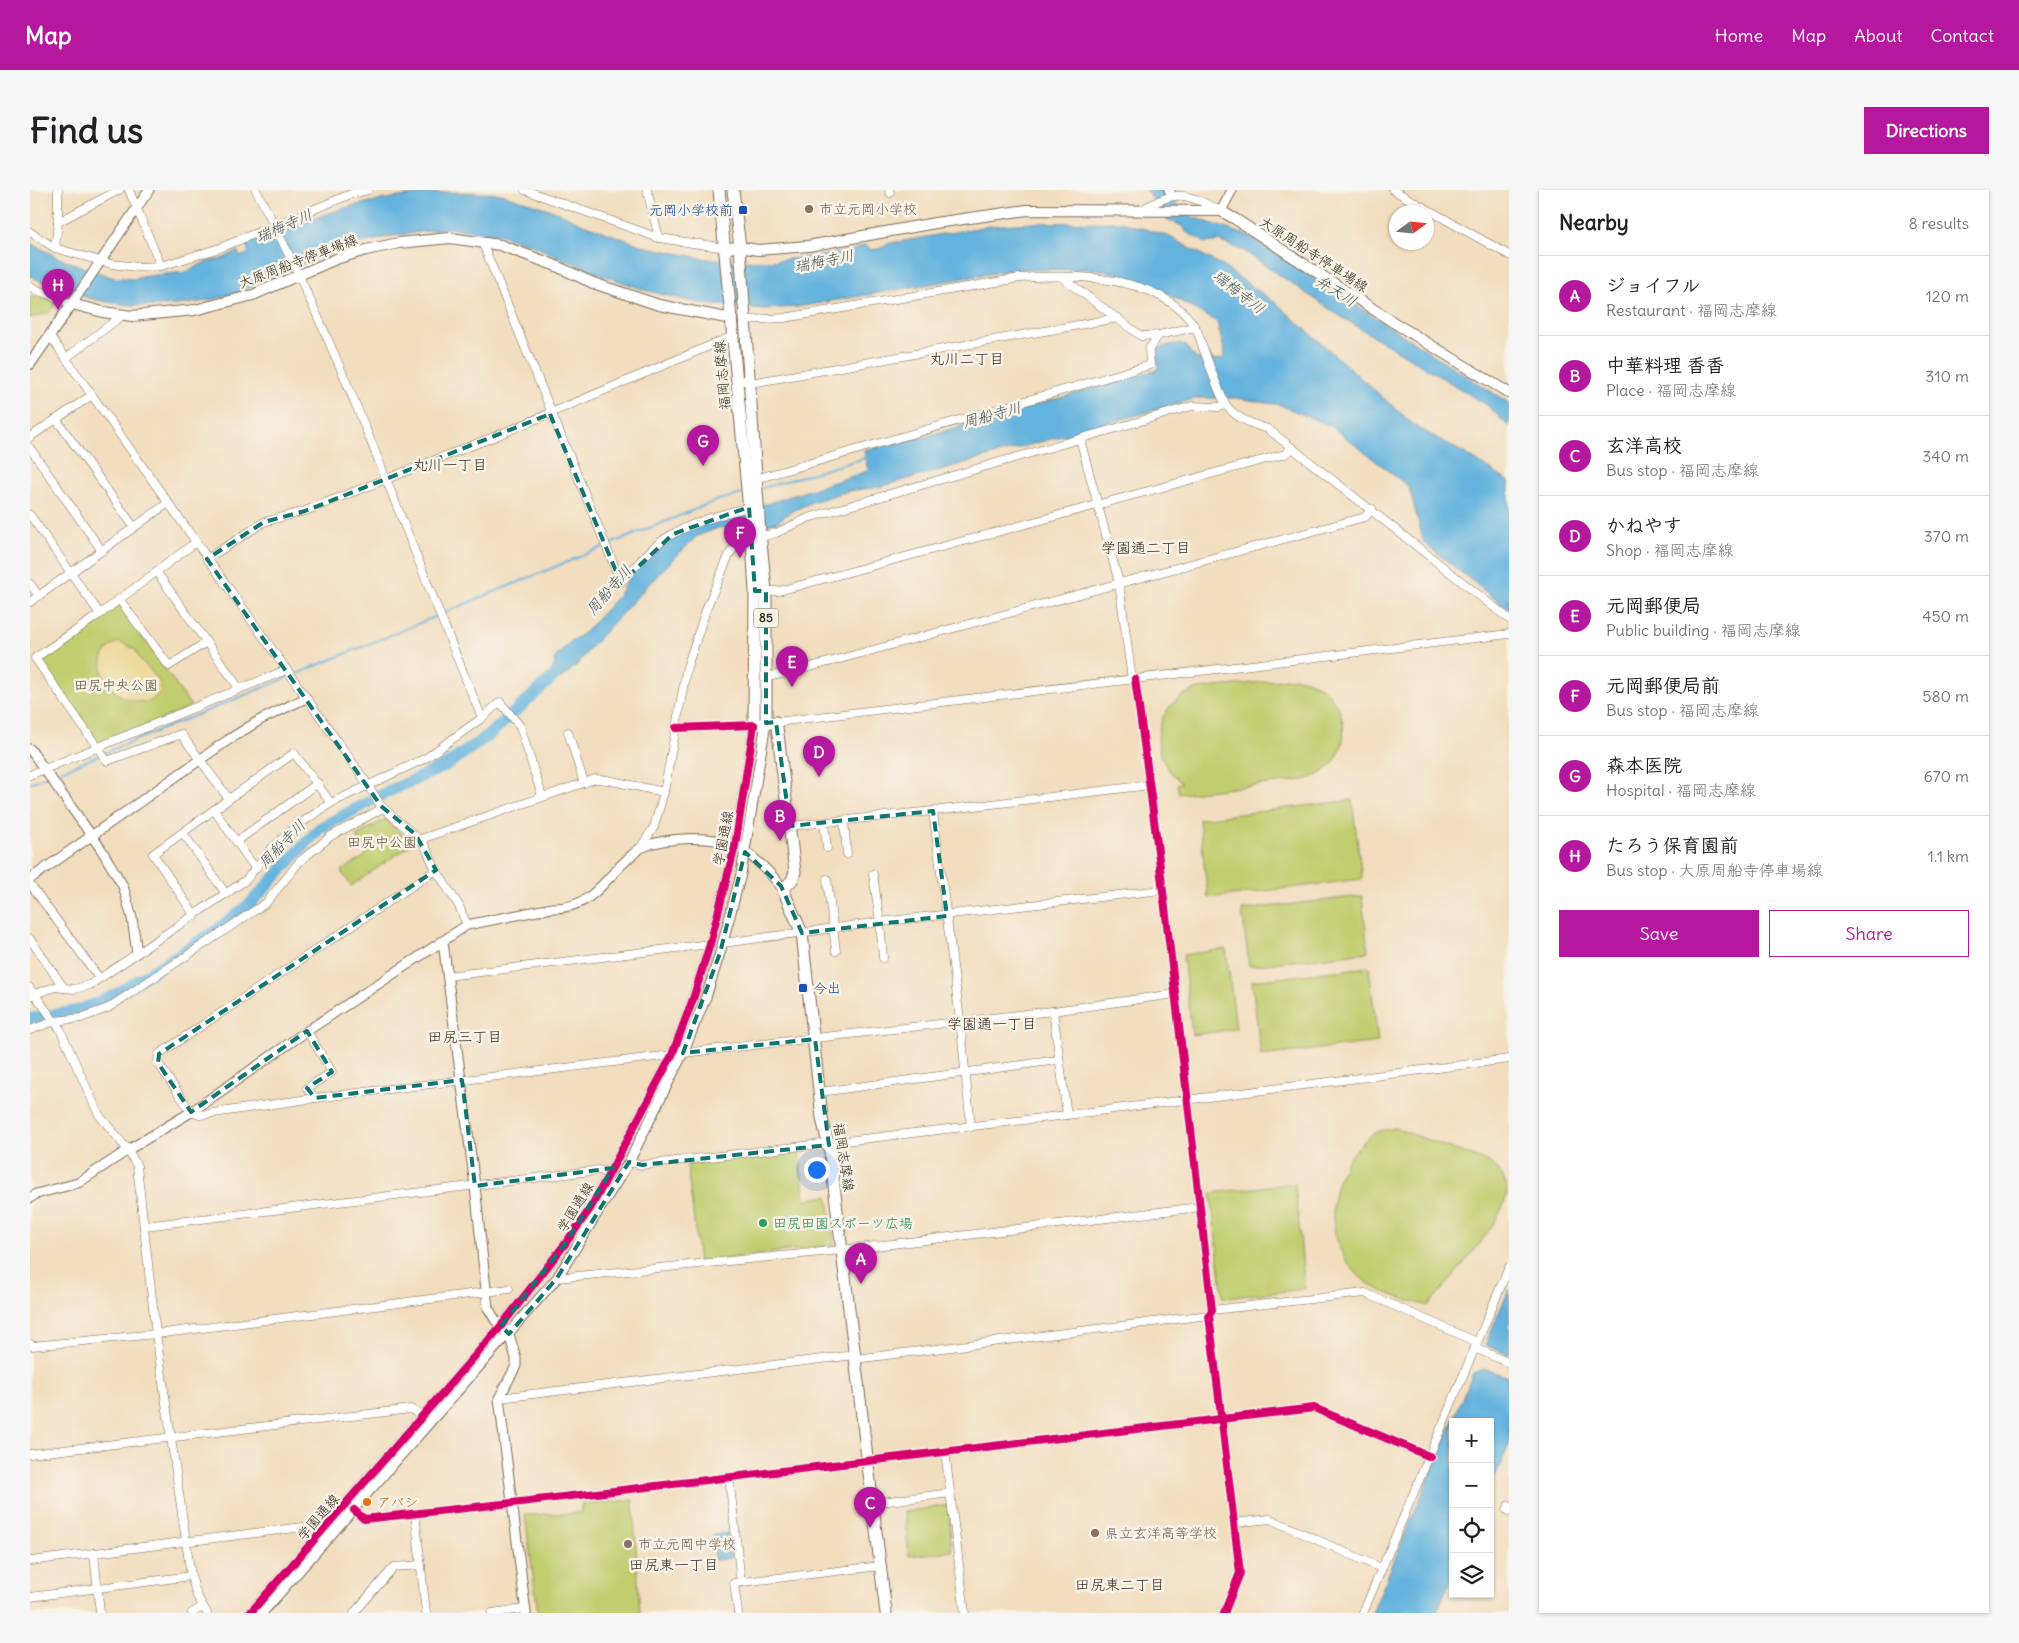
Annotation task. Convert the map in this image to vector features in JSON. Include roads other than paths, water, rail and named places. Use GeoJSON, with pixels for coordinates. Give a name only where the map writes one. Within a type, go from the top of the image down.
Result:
{"type":"FeatureCollection","features":[{"type":"Feature","properties":{"kind":"main road","name":"福岡志摩線"},"geometry":{"type":"LineString","coordinates":[[719,190],[737,379],[752,481]]}},
{"type":"Feature","properties":{"kind":"main road","name":"福岡志摩線"},"geometry":{"type":"LineString","coordinates":[[733,190],[740,247],[750,384],[752,481],[749,507],[758,537],[760,591],[771,723],[790,826],[795,872],[792,880],[783,890],[802,933],[815,1039],[822,1118],[828,1144],[842,1250],[886,1613]]}},
{"type":"Feature","properties":{"kind":"main road","name":"大原周船寺停車場線"},"geometry":{"type":"LineString","coordinates":[[726,248],[740,247],[758,250],[808,246],[935,223],[1027,210],[1141,210],[1154,206],[1221,211],[1235,218],[1393,322],[1509,393]]}},
{"type":"Feature","properties":{"kind":"main road","name":"大原周船寺停車場線"},"geometry":{"type":"LineString","coordinates":[[73,301],[122,315],[171,314],[211,307],[253,295],[336,258],[399,242],[450,238],[500,245],[554,265],[594,283],[659,305],[732,319]]}},
{"type":"Feature","properties":{"kind":"main road"},"geometry":{"type":"LineString","coordinates":[[30,364],[73,301]]}},
{"type":"Feature","properties":{"kind":"main road","name":"85"},"geometry":{"type":"LineString","coordinates":[[752,481],[758,537]]}},
{"type":"Feature","properties":{"kind":"main road","name":"福岡志摩線"},"geometry":{"type":"LineString","coordinates":[[754,725],[760,591]]}},
{"type":"Feature","properties":{"kind":"main road"},"geometry":{"type":"LineString","coordinates":[[754,725],[771,723]]}},
{"type":"Feature","properties":{"kind":"street"},"geometry":{"type":"LineString","coordinates":[[55,248],[58,222],[58,190]]}},
{"type":"Feature","properties":{"kind":"street"},"geometry":{"type":"LineString","coordinates":[[58,222],[119,190]]}},
{"type":"Feature","properties":{"kind":"street"},"geometry":{"type":"LineString","coordinates":[[129,190],[161,266]]}},
{"type":"Feature","properties":{"kind":"street"},"geometry":{"type":"LineString","coordinates":[[30,288],[73,301],[149,190]]}},
{"type":"Feature","properties":{"kind":"street"},"geometry":{"type":"LineString","coordinates":[[256,190],[276,226],[329,343],[482,718]]}},
{"type":"Feature","properties":{"kind":"street"},"geometry":{"type":"LineString","coordinates":[[30,232],[55,248],[111,264],[139,267],[161,266],[200,255],[276,226],[354,192],[368,190]]}},
{"type":"Feature","properties":{"kind":"street"},"geometry":{"type":"LineString","coordinates":[[525,190],[659,238],[726,248]]}},
{"type":"Feature","properties":{"kind":"street"},"geometry":{"type":"LineString","coordinates":[[647,190],[659,238]]}},
{"type":"Feature","properties":{"kind":"street"},"geometry":{"type":"LineString","coordinates":[[1154,206],[1170,191],[1183,192],[1221,211],[1232,190]]}},
{"type":"Feature","properties":{"kind":"street"},"geometry":{"type":"LineString","coordinates":[[1393,190],[1509,255]]}},
{"type":"Feature","properties":{"kind":"street"},"geometry":{"type":"LineString","coordinates":[[482,242],[550,414],[622,582],[662,541],[673,534],[693,524],[749,507]]}},
{"type":"Feature","properties":{"kind":"street"},"geometry":{"type":"LineString","coordinates":[[1059,276],[1141,336],[1159,335],[1195,327]]}},
{"type":"Feature","properties":{"kind":"street"},"geometry":{"type":"LineString","coordinates":[[746,320],[784,318],[1020,278],[1059,276],[1113,280],[1146,290],[1177,307],[1195,327],[1226,405],[1237,415],[1254,425],[1268,429],[1372,509],[1509,619]]}},
{"type":"Feature","properties":{"kind":"street"},"geometry":{"type":"LineString","coordinates":[[66,358],[122,315]]}},
{"type":"Feature","properties":{"kind":"street"},"geometry":{"type":"LineString","coordinates":[[737,379],[750,384],[1118,318]]}},
{"type":"Feature","properties":{"kind":"street"},"geometry":{"type":"LineString","coordinates":[[752,481],[1150,365],[1149,349],[1159,335]]}},
{"type":"Feature","properties":{"kind":"street"},"geometry":{"type":"LineString","coordinates":[[50,336],[382,807],[421,839],[436,870],[459,906],[467,925]]}},
{"type":"Feature","properties":{"kind":"street"},"geometry":{"type":"LineString","coordinates":[[208,559],[264,522],[305,511],[550,414],[733,336]]}},
{"type":"Feature","properties":{"kind":"street"},"geometry":{"type":"LineString","coordinates":[[30,437],[92,395]]}},
{"type":"Feature","properties":{"kind":"street"},"geometry":{"type":"LineString","coordinates":[[30,1198],[36,1194],[78,1183],[191,1112],[307,1031],[467,925],[552,908],[566,908],[579,903],[599,889],[625,860],[641,847],[654,827],[664,792],[687,667],[707,607],[734,547],[808,518],[1080,438],[1192,406],[1226,405]]}},
{"type":"Feature","properties":{"kind":"street"},"geometry":{"type":"LineString","coordinates":[[56,419],[134,527]]}},
{"type":"Feature","properties":{"kind":"street"},"geometry":{"type":"LineString","coordinates":[[1080,438],[1096,504],[1119,583],[1150,785],[1200,1207],[1221,1418],[1240,1573],[1224,1613]]}},
{"type":"Feature","properties":{"kind":"street"},"geometry":{"type":"LineString","coordinates":[[30,448],[102,551]]}},
{"type":"Feature","properties":{"kind":"street"},"geometry":{"type":"LineString","coordinates":[[760,591],[779,590],[1285,454],[1293,448]]}},
{"type":"Feature","properties":{"kind":"street"},"geometry":{"type":"LineString","coordinates":[[30,602],[168,503]]}},
{"type":"Feature","properties":{"kind":"street"},"geometry":{"type":"LineString","coordinates":[[767,677],[1365,517],[1372,509]]}},
{"type":"Feature","properties":{"kind":"street"},"geometry":{"type":"LineString","coordinates":[[30,515],[100,614]]}},
{"type":"Feature","properties":{"kind":"street"},"geometry":{"type":"LineString","coordinates":[[196,542],[100,614],[35,658],[107,761],[181,734],[229,799]]}},
{"type":"Feature","properties":{"kind":"street"},"geometry":{"type":"LineString","coordinates":[[156,571],[239,688]]}},
{"type":"Feature","properties":{"kind":"street"},"geometry":{"type":"LineString","coordinates":[[30,584],[39,596]]}},
{"type":"Feature","properties":{"kind":"street"},"geometry":{"type":"LineString","coordinates":[[119,599],[169,666],[206,643]]}},
{"type":"Feature","properties":{"kind":"street"},"geometry":{"type":"LineString","coordinates":[[771,723],[1509,634]]}},
{"type":"Feature","properties":{"kind":"street"},"geometry":{"type":"LineString","coordinates":[[30,775],[286,670]]}},
{"type":"Feature","properties":{"kind":"street"},"geometry":{"type":"LineString","coordinates":[[30,879],[260,720],[306,698]]}},
{"type":"Feature","properties":{"kind":"street"},"geometry":{"type":"LineString","coordinates":[[192,1613],[205,1610],[191,1576],[170,1439],[137,1166],[128,1150],[99,1115],[55,1021],[32,992],[55,988],[74,990],[82,988],[99,978],[195,916],[246,880],[281,839],[331,803],[426,758],[482,718],[500,702],[520,726],[542,796]]}},
{"type":"Feature","properties":{"kind":"street","name":"学園通線"},"geometry":{"type":"LineString","coordinates":[[262,1613],[557,1278],[630,1162],[683,1053],[706,997],[723,943],[741,874],[771,723]]}},
{"type":"Feature","properties":{"kind":"street"},"geometry":{"type":"LineString","coordinates":[[676,728],[754,725]]}},
{"type":"Feature","properties":{"kind":"street","name":"学園通線"},"geometry":{"type":"LineString","coordinates":[[250,1613],[501,1326],[566,1244],[590,1209],[672,1054],[693,998],[710,944],[735,846],[754,725]]}},
{"type":"Feature","properties":{"kind":"street"},"geometry":{"type":"LineString","coordinates":[[568,732],[584,783]]}},
{"type":"Feature","properties":{"kind":"street"},"geometry":{"type":"LineString","coordinates":[[30,749],[113,866],[123,886],[132,918],[137,954]]}},
{"type":"Feature","properties":{"kind":"street"},"geometry":{"type":"LineString","coordinates":[[195,916],[152,854],[294,753],[331,803]]}},
{"type":"Feature","properties":{"kind":"street"},"geometry":{"type":"LineString","coordinates":[[421,839],[595,779],[664,792]]}},
{"type":"Feature","properties":{"kind":"street"},"geometry":{"type":"LineString","coordinates":[[237,841],[318,783]]}},
{"type":"Feature","properties":{"kind":"street"},"geometry":{"type":"LineString","coordinates":[[790,826],[1150,785]]}},
{"type":"Feature","properties":{"kind":"street"},"geometry":{"type":"LineString","coordinates":[[30,1030],[55,1021],[80,1018],[108,1008],[266,903],[300,861],[331,836],[382,807]]}},
{"type":"Feature","properties":{"kind":"street"},"geometry":{"type":"LineString","coordinates":[[214,810],[255,868]]}},
{"type":"Feature","properties":{"kind":"street"},"geometry":{"type":"LineString","coordinates":[[932,811],[960,1020],[971,1127]]}},
{"type":"Feature","properties":{"kind":"street"},"geometry":{"type":"LineString","coordinates":[[844,820],[847,854]]}},
{"type":"Feature","properties":{"kind":"street"},"geometry":{"type":"LineString","coordinates":[[824,822],[827,848]]}},
{"type":"Feature","properties":{"kind":"street"},"geometry":{"type":"LineString","coordinates":[[182,833],[226,894]]}},
{"type":"Feature","properties":{"kind":"street"},"geometry":{"type":"LineString","coordinates":[[641,847],[662,842],[703,839],[735,846],[745,852],[769,873],[783,890]]}},
{"type":"Feature","properties":{"kind":"street"},"geometry":{"type":"LineString","coordinates":[[436,870],[160,1054],[158,1063],[191,1112],[200,1115],[315,1098],[672,1054]]}},
{"type":"Feature","properties":{"kind":"street"},"geometry":{"type":"LineString","coordinates":[[874,874],[883,958]]}},
{"type":"Feature","properties":{"kind":"street"},"geometry":{"type":"LineString","coordinates":[[827,879],[836,951]]}},
{"type":"Feature","properties":{"kind":"street"},"geometry":{"type":"LineString","coordinates":[[30,884],[99,978]]}},
{"type":"Feature","properties":{"kind":"street"},"geometry":{"type":"LineString","coordinates":[[723,943],[880,922],[947,916],[1162,890]]}},
{"type":"Feature","properties":{"kind":"street"},"geometry":{"type":"LineString","coordinates":[[30,939],[64,988]]}},
{"type":"Feature","properties":{"kind":"street"},"geometry":{"type":"LineString","coordinates":[[443,942],[462,1080],[488,1308],[496,1321],[509,1334],[514,1348],[516,1366],[499,1398],[526,1611],[492,1613]]}},
{"type":"Feature","properties":{"kind":"street"},"geometry":{"type":"LineString","coordinates":[[447,976],[710,944]]}},
{"type":"Feature","properties":{"kind":"street"},"geometry":{"type":"LineString","coordinates":[[683,1053],[815,1039],[960,1020],[1053,1011],[1175,994]]}},
{"type":"Feature","properties":{"kind":"street"},"geometry":{"type":"LineString","coordinates":[[1053,1011],[1058,1060],[1067,1115]]}},
{"type":"Feature","properties":{"kind":"street"},"geometry":{"type":"LineString","coordinates":[[307,1031],[332,1072],[307,1088],[315,1098]]}},
{"type":"Feature","properties":{"kind":"street"},"geometry":{"type":"LineString","coordinates":[[630,1162],[642,1165],[828,1144],[1509,1059]]}},
{"type":"Feature","properties":{"kind":"street"},"geometry":{"type":"LineString","coordinates":[[820,1092],[966,1074],[1058,1060]]}},
{"type":"Feature","properties":{"kind":"street"},"geometry":{"type":"LineString","coordinates":[[145,1226],[599,1170],[609,1174]]}},
{"type":"Feature","properties":{"kind":"street"},"geometry":{"type":"LineString","coordinates":[[557,1278],[842,1250],[1200,1207]]}},
{"type":"Feature","properties":{"kind":"street"},"geometry":{"type":"LineString","coordinates":[[1363,1613],[1380,1568],[1430,1457],[1509,1267]]}},
{"type":"Feature","properties":{"kind":"street"},"geometry":{"type":"LineString","coordinates":[[30,1344],[32,1346],[156,1334],[509,1289]]}},
{"type":"Feature","properties":{"kind":"street"},"geometry":{"type":"LineString","coordinates":[[499,1398],[855,1357],[1365,1293],[1476,1345],[1509,1363]]}},
{"type":"Feature","properties":{"kind":"street"},"geometry":{"type":"LineString","coordinates":[[354,1510],[364,1519],[1314,1408],[1430,1457]]}},
{"type":"Feature","properties":{"kind":"street"},"geometry":{"type":"LineString","coordinates":[[30,1454],[170,1439],[411,1409],[422,1416]]}},
{"type":"Feature","properties":{"kind":"street"},"geometry":{"type":"LineString","coordinates":[[945,1451],[965,1613]]}},
{"type":"Feature","properties":{"kind":"street"},"geometry":{"type":"LineString","coordinates":[[729,1477],[741,1582]]}},
{"type":"Feature","properties":{"kind":"street"},"geometry":{"type":"LineString","coordinates":[[873,1503],[951,1493]]}},
{"type":"Feature","properties":{"kind":"street"},"geometry":{"type":"LineString","coordinates":[[1509,1505],[1507,1510],[1509,1511]]}},
{"type":"Feature","properties":{"kind":"street"},"geometry":{"type":"LineString","coordinates":[[415,1513],[426,1613]]}},
{"type":"Feature","properties":{"kind":"street"},"geometry":{"type":"LineString","coordinates":[[1234,1523],[1270,1519],[1380,1568]]}},
{"type":"Feature","properties":{"kind":"street"},"geometry":{"type":"LineString","coordinates":[[30,1560],[303,1527],[317,1538]]}},
{"type":"Feature","properties":{"kind":"street"},"geometry":{"type":"LineString","coordinates":[[94,1553],[100,1613]]}},
{"type":"Feature","properties":{"kind":"street"},"geometry":{"type":"LineString","coordinates":[[354,1613],[394,1567],[421,1564]]}},
{"type":"Feature","properties":{"kind":"street"},"geometry":{"type":"LineString","coordinates":[[738,1613],[734,1583],[880,1566]]}},
{"type":"Feature","properties":{"kind":"street"},"geometry":{"type":"LineString","coordinates":[[30,1597],[191,1576]]}},
{"type":"Feature","properties":{"kind":"water"},"geometry":{"type":"Polygon","coordinates":[[[1147,190],[1163,190],[1168,197],[1193,217],[1248,236],[1509,403],[1509,427],[1487,405],[1340,316],[1244,251],[1219,241],[1206,243],[1186,232],[1184,227],[1166,219],[1147,190]]]}},
{"type":"Feature","properties":{"kind":"water","name":"瑞梅寺川"},"geometry":{"type":"Polygon","coordinates":[[[449,192],[502,194],[555,211],[583,224],[646,247],[706,259],[771,261],[821,256],[854,250],[865,245],[872,250],[881,248],[886,244],[988,226],[1031,223],[1121,222],[1168,236],[1221,265],[1277,304],[1415,426],[1466,454],[1509,482],[1509,610],[1424,543],[1409,487],[1331,426],[1280,405],[1237,398],[1198,398],[879,487],[848,491],[812,502],[789,513],[777,522],[732,532],[721,527],[697,536],[649,584],[589,649],[578,664],[564,676],[543,689],[536,686],[549,675],[555,664],[554,659],[570,642],[585,632],[618,596],[629,578],[647,559],[665,542],[686,530],[868,471],[864,450],[923,437],[1157,370],[1159,366],[1155,351],[1165,346],[1174,344],[1186,345],[1193,355],[1201,360],[1223,359],[1225,353],[1217,322],[1156,287],[1124,275],[1095,269],[1011,270],[797,307],[764,309],[705,304],[645,290],[599,274],[534,246],[498,234],[448,228],[391,236],[346,247],[305,262],[270,280],[268,278],[256,283],[255,286],[227,296],[170,306],[141,306],[85,297],[57,288],[30,276],[30,243],[61,259],[111,277],[134,279],[186,272],[206,262],[222,259],[238,251],[240,257],[249,253],[246,244],[257,237],[262,240],[269,238],[341,209],[387,199],[449,192]]]}},
{"type":"Feature","properties":{"kind":"water"},"geometry":{"type":"Polygon","coordinates":[[[1509,1289],[1509,1355],[1485,1345],[1509,1289]]]}},
{"type":"Feature","properties":{"kind":"water"},"geometry":{"type":"Polygon","coordinates":[[[1484,1369],[1509,1377],[1509,1445],[1494,1479],[1494,1418],[1454,1418],[1473,1373],[1484,1369]]]}},
{"type":"Feature","properties":{"kind":"water"},"geometry":{"type":"Polygon","coordinates":[[[1449,1430],[1449,1584],[1436,1613],[1372,1613],[1449,1430]]]}},
{"type":"Feature","properties":{"kind":"water"},"geometry":{"type":"Polygon","coordinates":[[[728,1533],[731,1558],[715,1560],[713,1535],[728,1533]]]}},
{"type":"Feature","properties":{"kind":"waterway"},"geometry":{"type":"LineString","coordinates":[[762,488],[868,457]]}},
{"type":"Feature","properties":{"kind":"waterway"},"geometry":{"type":"LineString","coordinates":[[608,545],[718,500],[743,494]]}},
{"type":"Feature","properties":{"kind":"waterway"},"geometry":{"type":"LineString","coordinates":[[441,614],[603,547]]}},
{"type":"Feature","properties":{"kind":"waterway"},"geometry":{"type":"LineString","coordinates":[[294,675],[437,616]]}},
{"type":"Feature","properties":{"kind":"waterway"},"geometry":{"type":"LineString","coordinates":[[104,753],[289,677]]}},
{"type":"Feature","properties":{"kind":"waterway","name":"周船寺川"},"geometry":{"type":"LineString","coordinates":[[30,1019],[77,1011],[100,1002],[122,991],[218,929],[250,904],[320,828],[385,793],[445,766],[489,735],[552,678]]}},
{"type":"Feature","properties":{"kind":"waterway"},"geometry":{"type":"LineString","coordinates":[[51,775],[100,755]]}},
{"type":"Feature","properties":{"kind":"waterway"},"geometry":{"type":"LineString","coordinates":[[30,783],[46,776]]}},
{"type":"Feature","properties":{"kind":"place","name":"市立元岡小学校"},"geometry":{"type":"Point","coordinates":[809,209]}},
{"type":"Feature","properties":{"kind":"place","name":"元岡小学校前"},"geometry":{"type":"Point","coordinates":[743,210]}},
{"type":"Feature","properties":{"kind":"place","name":"たろう保育園前"},"geometry":{"type":"Point","coordinates":[58,310]}},
{"type":"Feature","properties":{"kind":"place","name":"森本医院"},"geometry":{"type":"Point","coordinates":[703,466]}},
{"type":"Feature","properties":{"kind":"place","name":"元岡郵便局前"},"geometry":{"type":"Point","coordinates":[740,558]}},
{"type":"Feature","properties":{"kind":"place","name":"元岡郵便局"},"geometry":{"type":"Point","coordinates":[792,687]}},
{"type":"Feature","properties":{"kind":"place","name":"かねやす"},"geometry":{"type":"Point","coordinates":[819,777]}},
{"type":"Feature","properties":{"kind":"place","name":"中華料理 香香"},"geometry":{"type":"Point","coordinates":[780,841]}},
{"type":"Feature","properties":{"kind":"place","name":"今出"},"geometry":{"type":"Point","coordinates":[803,988]}},
{"type":"Feature","properties":{"kind":"place","name":"田尻田園スポーツ広場"},"geometry":{"type":"Point","coordinates":[763,1223]}},
{"type":"Feature","properties":{"kind":"place","name":"ジョイフル"},"geometry":{"type":"Point","coordinates":[861,1284]}},
{"type":"Feature","properties":{"kind":"place","name":"アバシ"},"geometry":{"type":"Point","coordinates":[367,1502]}},
{"type":"Feature","properties":{"kind":"place","name":"玄洋高校"},"geometry":{"type":"Point","coordinates":[870,1528]}},
{"type":"Feature","properties":{"kind":"place","name":"県立玄洋高等学校"},"geometry":{"type":"Point","coordinates":[1095,1533]}},
{"type":"Feature","properties":{"kind":"place","name":"市立元岡中学校"},"geometry":{"type":"Point","coordinates":[628,1544]}},
{"type":"Feature","properties":{"kind":"district","name":"丸川二丁目"},"geometry":{"type":"Point","coordinates":[967,359]}},
{"type":"Feature","properties":{"kind":"district","name":"丸川一丁目"},"geometry":{"type":"Point","coordinates":[450,465]}},
{"type":"Feature","properties":{"kind":"district","name":"学園通二丁目"},"geometry":{"type":"Point","coordinates":[1146,548]}},
{"type":"Feature","properties":{"kind":"district","name":"学園通一丁目"},"geometry":{"type":"Point","coordinates":[992,1024]}},
{"type":"Feature","properties":{"kind":"district","name":"田尻三丁目"},"geometry":{"type":"Point","coordinates":[465,1037]}},
{"type":"Feature","properties":{"kind":"district","name":"田尻東一丁目"},"geometry":{"type":"Point","coordinates":[674,1565]}},
{"type":"Feature","properties":{"kind":"district","name":"田尻東二丁目"},"geometry":{"type":"Point","coordinates":[1120,1585]}},
{"type":"Feature","properties":{"kind":"water label","name":"弁天川"},"geometry":{"type":"Point","coordinates":[1336,291]}},
{"type":"Feature","properties":{"kind":"park label","name":"田尻中央公園"},"geometry":{"type":"Point","coordinates":[116,685]}},
{"type":"Feature","properties":{"kind":"park label","name":"田尻中公園"},"geometry":{"type":"Point","coordinates":[382,842]}}]}
